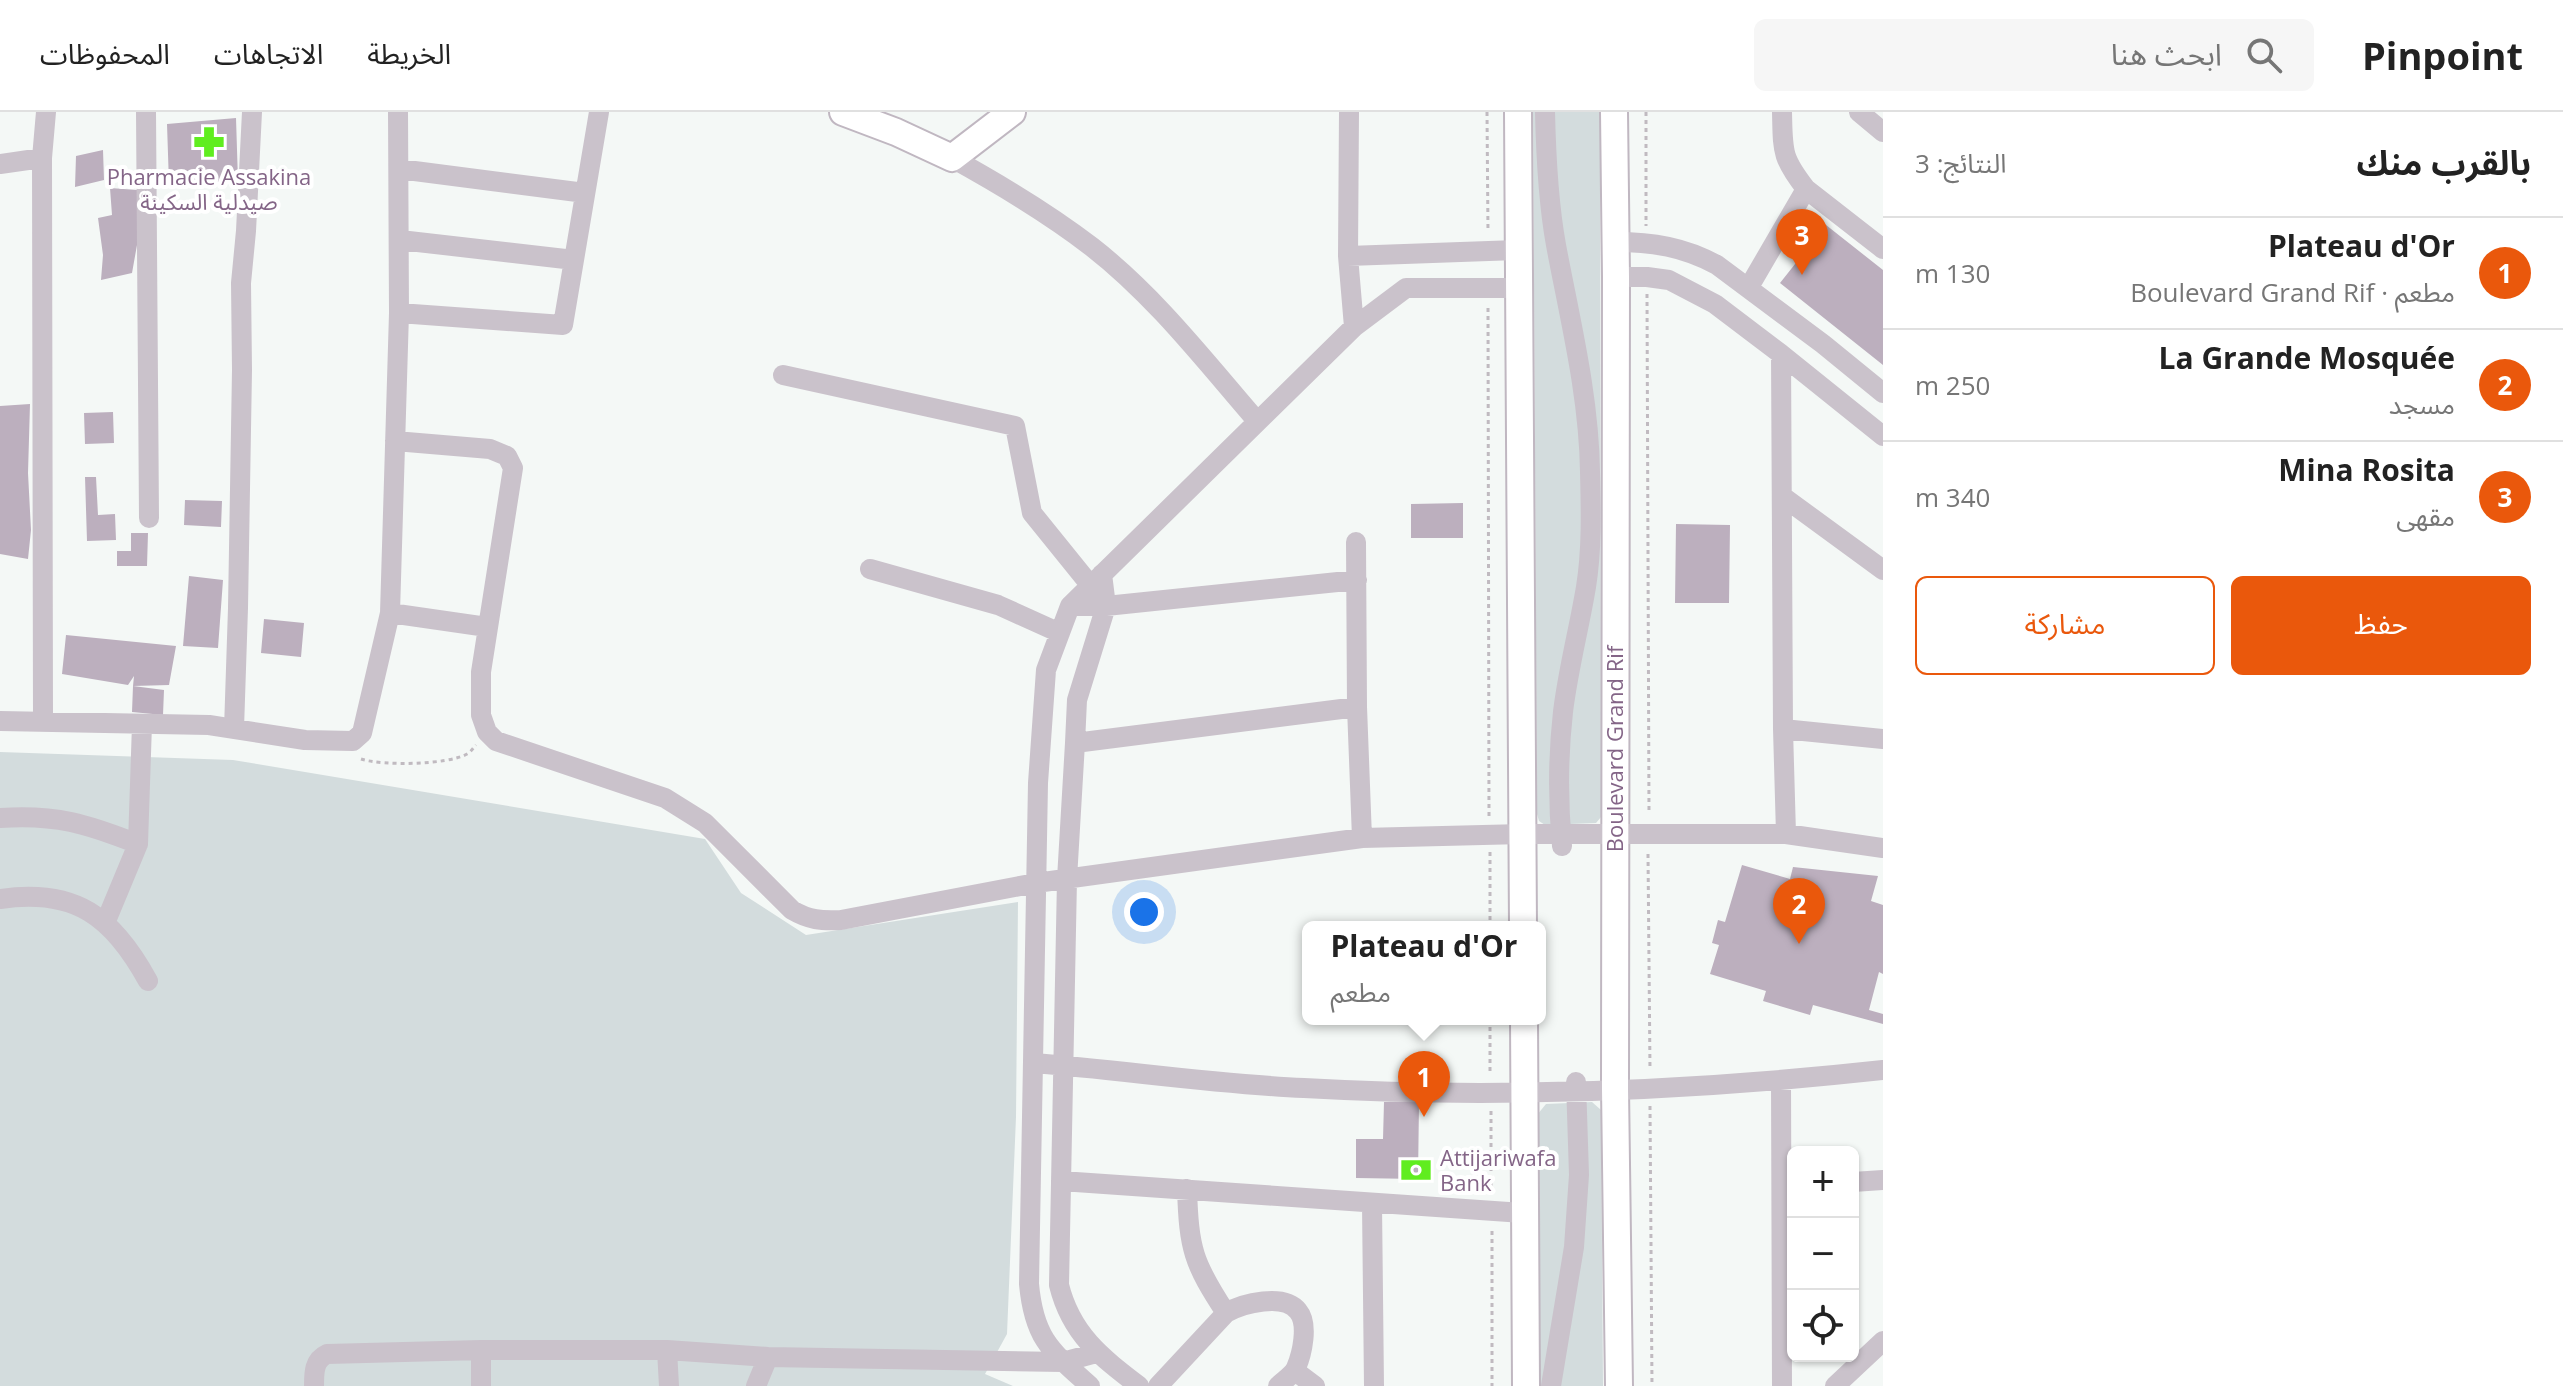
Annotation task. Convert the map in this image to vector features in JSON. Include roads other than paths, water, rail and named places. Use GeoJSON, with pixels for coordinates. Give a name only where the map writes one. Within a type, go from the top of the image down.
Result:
{"type":"FeatureCollection","features":[{"type":"Feature","properties":{"kind":"street"},"geometry":{"type":"LineString","coordinates":[[43,721],[42,158],[46,112]]}},
{"type":"Feature","properties":{"kind":"street"},"geometry":{"type":"LineString","coordinates":[[146,112],[149,518]]}},
{"type":"Feature","properties":{"kind":"street"},"geometry":{"type":"LineString","coordinates":[[234,729],[241,283],[252,112]]}},
{"type":"Feature","properties":{"kind":"street"},"geometry":{"type":"LineString","coordinates":[[0,721],[209,725],[305,740],[345,742],[353,741],[362,733],[390,613],[399,313],[398,112]]}},
{"type":"Feature","properties":{"kind":"street"},"geometry":{"type":"LineString","coordinates":[[399,313],[563,325],[599,112]]}},
{"type":"Feature","properties":{"kind":"street"},"geometry":{"type":"LineString","coordinates":[[843,112],[952,158],[1020,196],[1094,248],[1162,312],[1257,421]]}},
{"type":"Feature","properties":{"kind":"street"},"geometry":{"type":"LineString","coordinates":[[952,158],[981,124],[1012,112]]}},
{"type":"Feature","properties":{"kind":"street"},"geometry":{"type":"LineString","coordinates":[[1349,112],[1348,256],[1354,327]]}},
{"type":"Feature","properties":{"kind":"street"},"geometry":{"type":"LineString","coordinates":[[1518,112],[1523,921]]}},
{"type":"Feature","properties":{"kind":"street"},"geometry":{"type":"LineString","coordinates":[[1545,112],[1546,156],[1556,241],[1575,337],[1590,470],[1590,540],[1586,585],[1563,714],[1559,783],[1561,840]]}},
{"type":"Feature","properties":{"kind":"street","name":"Boulevard Grand Rif"},"geometry":{"type":"LineString","coordinates":[[1614,112],[1614,835],[1619,1386]]}},
{"type":"Feature","properties":{"kind":"street"},"geometry":{"type":"LineString","coordinates":[[1782,112],[1783,150],[1789,167],[1806,189],[1883,249]]}},
{"type":"Feature","properties":{"kind":"street"},"geometry":{"type":"LineString","coordinates":[[1859,112],[1883,132]]}},
{"type":"Feature","properties":{"kind":"street"},"geometry":{"type":"LineString","coordinates":[[0,164],[42,158]]}},
{"type":"Feature","properties":{"kind":"street"},"geometry":{"type":"LineString","coordinates":[[399,169],[585,193]]}},
{"type":"Feature","properties":{"kind":"street"},"geometry":{"type":"LineString","coordinates":[[1749,287],[1806,189]]}},
{"type":"Feature","properties":{"kind":"street"},"geometry":{"type":"LineString","coordinates":[[400,240],[574,260]]}},
{"type":"Feature","properties":{"kind":"street"},"geometry":{"type":"LineString","coordinates":[[1615,242],[1673,246],[1698,255],[1749,287],[1883,393]]}},
{"type":"Feature","properties":{"kind":"street"},"geometry":{"type":"LineString","coordinates":[[1348,256],[1517,250]]}},
{"type":"Feature","properties":{"kind":"street"},"geometry":{"type":"LineString","coordinates":[[1616,277],[1669,280],[1715,304],[1883,436]]}},
{"type":"Feature","properties":{"kind":"street"},"geometry":{"type":"LineString","coordinates":[[1090,1386],[1063,1362],[1040,1334],[1032,1311],[1029,1284],[1038,783],[1043,696],[1046,670],[1070,606],[1354,327],[1406,288],[1518,288]]}},
{"type":"Feature","properties":{"kind":"street"},"geometry":{"type":"LineString","coordinates":[[1781,354],[1786,834]]}},
{"type":"Feature","properties":{"kind":"street"},"geometry":{"type":"LineString","coordinates":[[783,375],[1015,426],[1032,513],[1096,580],[1106,606],[1077,700],[1067,879],[1059,1285],[1072,1321],[1096,1353],[1139,1386]]}},
{"type":"Feature","properties":{"kind":"street"},"geometry":{"type":"LineString","coordinates":[[395,441],[490,449],[507,456],[513,468],[481,672],[481,715],[487,732],[496,741],[665,798],[705,823],[792,910],[805,918],[841,920],[1036,883],[1362,838],[1523,834],[1561,840],[1614,835],[1786,834],[1883,848]]}},
{"type":"Feature","properties":{"kind":"street"},"geometry":{"type":"LineString","coordinates":[[1782,496],[1883,570]]}},
{"type":"Feature","properties":{"kind":"street"},"geometry":{"type":"LineString","coordinates":[[1356,542],[1362,838]]}},
{"type":"Feature","properties":{"kind":"street"},"geometry":{"type":"LineString","coordinates":[[870,569],[998,605],[1060,633]]}},
{"type":"Feature","properties":{"kind":"street"},"geometry":{"type":"LineString","coordinates":[[1070,606],[1106,606],[1357,580]]}},
{"type":"Feature","properties":{"kind":"street"},"geometry":{"type":"LineString","coordinates":[[390,613],[487,627]]}},
{"type":"Feature","properties":{"kind":"street"},"geometry":{"type":"LineString","coordinates":[[1075,743],[1357,707]]}},
{"type":"Feature","properties":{"kind":"street"},"geometry":{"type":"LineString","coordinates":[[106,921],[138,844],[142,724]]}},
{"type":"Feature","properties":{"kind":"street"},"geometry":{"type":"LineString","coordinates":[[1783,729],[1883,739]]}},
{"type":"Feature","properties":{"kind":"street"},"geometry":{"type":"LineString","coordinates":[[0,818],[34,815],[71,820],[138,844]]}},
{"type":"Feature","properties":{"kind":"street"},"geometry":{"type":"LineString","coordinates":[[0,899],[25,895],[79,906],[106,921],[131,950],[148,981]]}},
{"type":"Feature","properties":{"kind":"street"},"geometry":{"type":"LineString","coordinates":[[1524,1025],[1526,1386]]}},
{"type":"Feature","properties":{"kind":"street"},"geometry":{"type":"LineString","coordinates":[[1033,1063],[1302,1088],[1524,1093],[1576,1086],[1615,1089],[1781,1081],[1883,1070]]}},
{"type":"Feature","properties":{"kind":"street"},"geometry":{"type":"LineString","coordinates":[[1781,1081],[1787,1187],[1782,1386]]}},
{"type":"Feature","properties":{"kind":"street"},"geometry":{"type":"LineString","coordinates":[[1551,1386],[1574,1247],[1579,1175],[1576,1086]]}},
{"type":"Feature","properties":{"kind":"street"},"geometry":{"type":"LineString","coordinates":[[1859,1182],[1883,1180]]}},
{"type":"Feature","properties":{"kind":"street"},"geometry":{"type":"LineString","coordinates":[[1061,1181],[1523,1213]]}},
{"type":"Feature","properties":{"kind":"street"},"geometry":{"type":"LineString","coordinates":[[1187,1189],[1188,1232],[1193,1257],[1226,1313]]}},
{"type":"Feature","properties":{"kind":"street"},"geometry":{"type":"LineString","coordinates":[[1372,1204],[1374,1386]]}},
{"type":"Feature","properties":{"kind":"street"},"geometry":{"type":"LineString","coordinates":[[1158,1386],[1226,1313],[1239,1305],[1257,1302],[1289,1305],[1299,1312],[1303,1324],[1295,1371],[1278,1386]]}},
{"type":"Feature","properties":{"kind":"street"},"geometry":{"type":"LineString","coordinates":[[1835,1386],[1883,1341]]}},
{"type":"Feature","properties":{"kind":"street"},"geometry":{"type":"LineString","coordinates":[[481,1350],[481,1386]]}},
{"type":"Feature","properties":{"kind":"street"},"geometry":{"type":"LineString","coordinates":[[314,1386],[317,1363],[320,1357],[327,1354],[667,1350],[768,1357],[1063,1362],[1096,1353]]}},
{"type":"Feature","properties":{"kind":"street"},"geometry":{"type":"LineString","coordinates":[[667,1350],[669,1386]]}},
{"type":"Feature","properties":{"kind":"street"},"geometry":{"type":"LineString","coordinates":[[756,1386],[768,1357]]}},
{"type":"Feature","properties":{"kind":"street"},"geometry":{"type":"LineString","coordinates":[[1295,1371],[1315,1386]]}},
{"type":"Feature","properties":{"kind":"place","name":"Pharmacie Assakina صيدلية السكينة"},"geometry":{"type":"Point","coordinates":[209,142]}},
{"type":"Feature","properties":{"kind":"place","name":"Mina Rosita"},"geometry":{"type":"Point","coordinates":[1802,275]}},
{"type":"Feature","properties":{"kind":"place","name":"La Grande Mosquée"},"geometry":{"type":"Point","coordinates":[1799,944]}},
{"type":"Feature","properties":{"kind":"place","name":"Plateau d'Or"},"geometry":{"type":"Point","coordinates":[1424,1117]}},
{"type":"Feature","properties":{"kind":"place","name":"Attijariwafa Bank"},"geometry":{"type":"Point","coordinates":[1416,1170]}}]}
